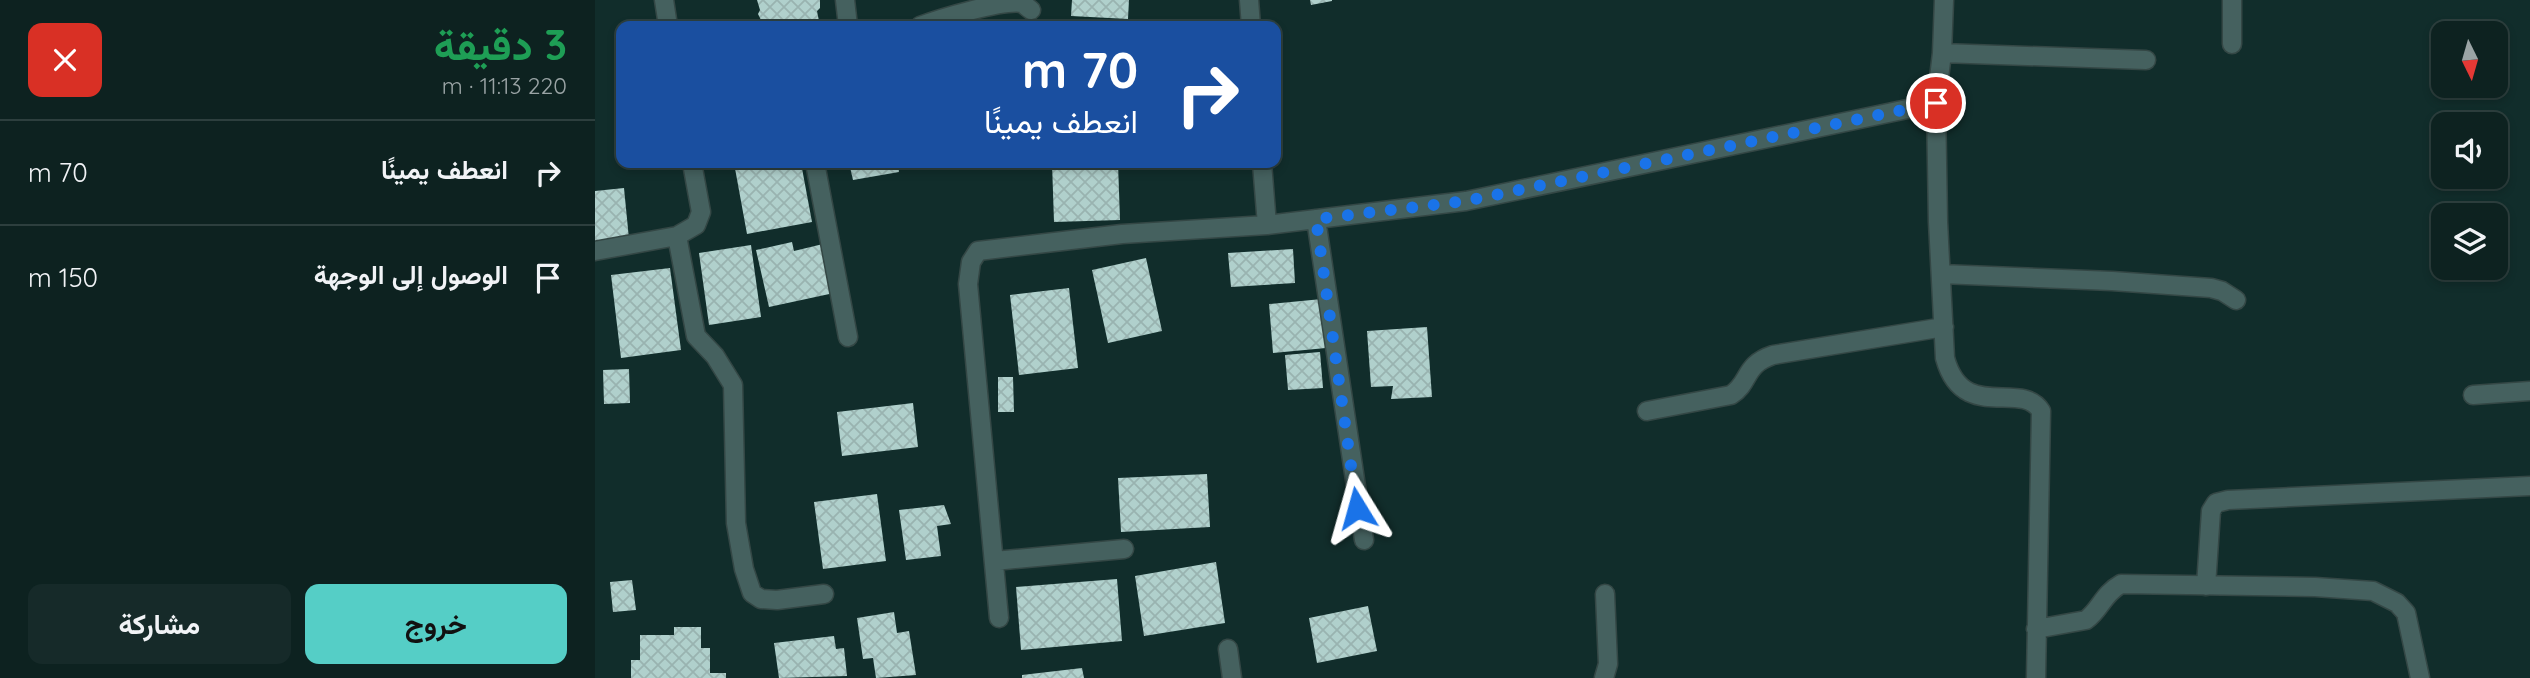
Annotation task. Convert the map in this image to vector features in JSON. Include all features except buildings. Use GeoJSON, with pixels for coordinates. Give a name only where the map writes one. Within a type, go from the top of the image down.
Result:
{"type":"FeatureCollection","features":[{"type":"Feature","properties":{"kind":"street"},"geometry":{"type":"LineString","coordinates":[[664,0],[667,21]]}},
{"type":"Feature","properties":{"kind":"street"},"geometry":{"type":"LineString","coordinates":[[845,0],[847,21]]}},
{"type":"Feature","properties":{"kind":"street"},"geometry":{"type":"LineString","coordinates":[[1249,0],[1251,21]]}},
{"type":"Feature","properties":{"kind":"street"},"geometry":{"type":"LineString","coordinates":[[1944,0],[1942,53],[1936,103],[1945,358],[1952,378],[1972,394],[2032,402],[2041,411],[2036,678]]}},
{"type":"Feature","properties":{"kind":"street"},"geometry":{"type":"LineString","coordinates":[[2232,0],[2232,44]]}},
{"type":"Feature","properties":{"kind":"street"},"geometry":{"type":"LineString","coordinates":[[932,21],[960,10],[1010,1],[1021,3],[1031,10]]}},
{"type":"Feature","properties":{"kind":"street"},"geometry":{"type":"LineString","coordinates":[[1942,53],[2146,61]]}},
{"type":"Feature","properties":{"kind":"street"},"geometry":{"type":"LineString","coordinates":[[999,618],[968,284],[971,262],[978,251],[1122,234],[1267,225],[1466,201],[1936,103]]}},
{"type":"Feature","properties":{"kind":"street"},"geometry":{"type":"LineString","coordinates":[[595,251],[677,236],[696,225],[701,212],[693,168]]}},
{"type":"Feature","properties":{"kind":"street"},"geometry":{"type":"LineString","coordinates":[[816,168],[848,337]]}},
{"type":"Feature","properties":{"kind":"street"},"geometry":{"type":"LineString","coordinates":[[1262,168],[1267,225]]}},
{"type":"Feature","properties":{"kind":"street"},"geometry":{"type":"LineString","coordinates":[[1316,219],[1364,540]]}},
{"type":"Feature","properties":{"kind":"street"},"geometry":{"type":"LineString","coordinates":[[677,236],[697,336],[715,356],[733,385],[736,523],[744,569],[752,593],[761,600],[824,594]]}},
{"type":"Feature","properties":{"kind":"street"},"geometry":{"type":"LineString","coordinates":[[1941,274],[2211,288],[2236,300]]}},
{"type":"Feature","properties":{"kind":"street"},"geometry":{"type":"LineString","coordinates":[[1647,411],[1731,395],[1739,390],[1753,365],[1773,355],[1944,327]]}},
{"type":"Feature","properties":{"kind":"street"},"geometry":{"type":"LineString","coordinates":[[2473,395],[2530,391]]}},
{"type":"Feature","properties":{"kind":"street"},"geometry":{"type":"LineString","coordinates":[[2206,586],[2211,511],[2216,503],[2228,500],[2530,486]]}},
{"type":"Feature","properties":{"kind":"street"},"geometry":{"type":"LineString","coordinates":[[994,561],[1124,549]]}},
{"type":"Feature","properties":{"kind":"street"},"geometry":{"type":"LineString","coordinates":[[2036,629],[2086,620],[2105,595],[2121,584],[2315,587],[2373,591],[2397,603],[2406,614],[2420,678]]}},
{"type":"Feature","properties":{"kind":"street"},"geometry":{"type":"LineString","coordinates":[[1604,678],[1608,664],[1605,594]]}},
{"type":"Feature","properties":{"kind":"street"},"geometry":{"type":"LineString","coordinates":[[1228,649],[1232,678]]}},
{"type":"Feature","properties":{"kind":"route"},"geometry":{"type":"LineString","coordinates":[[1357,508],[1316,219],[1466,201],[1936,103]]}}]}
